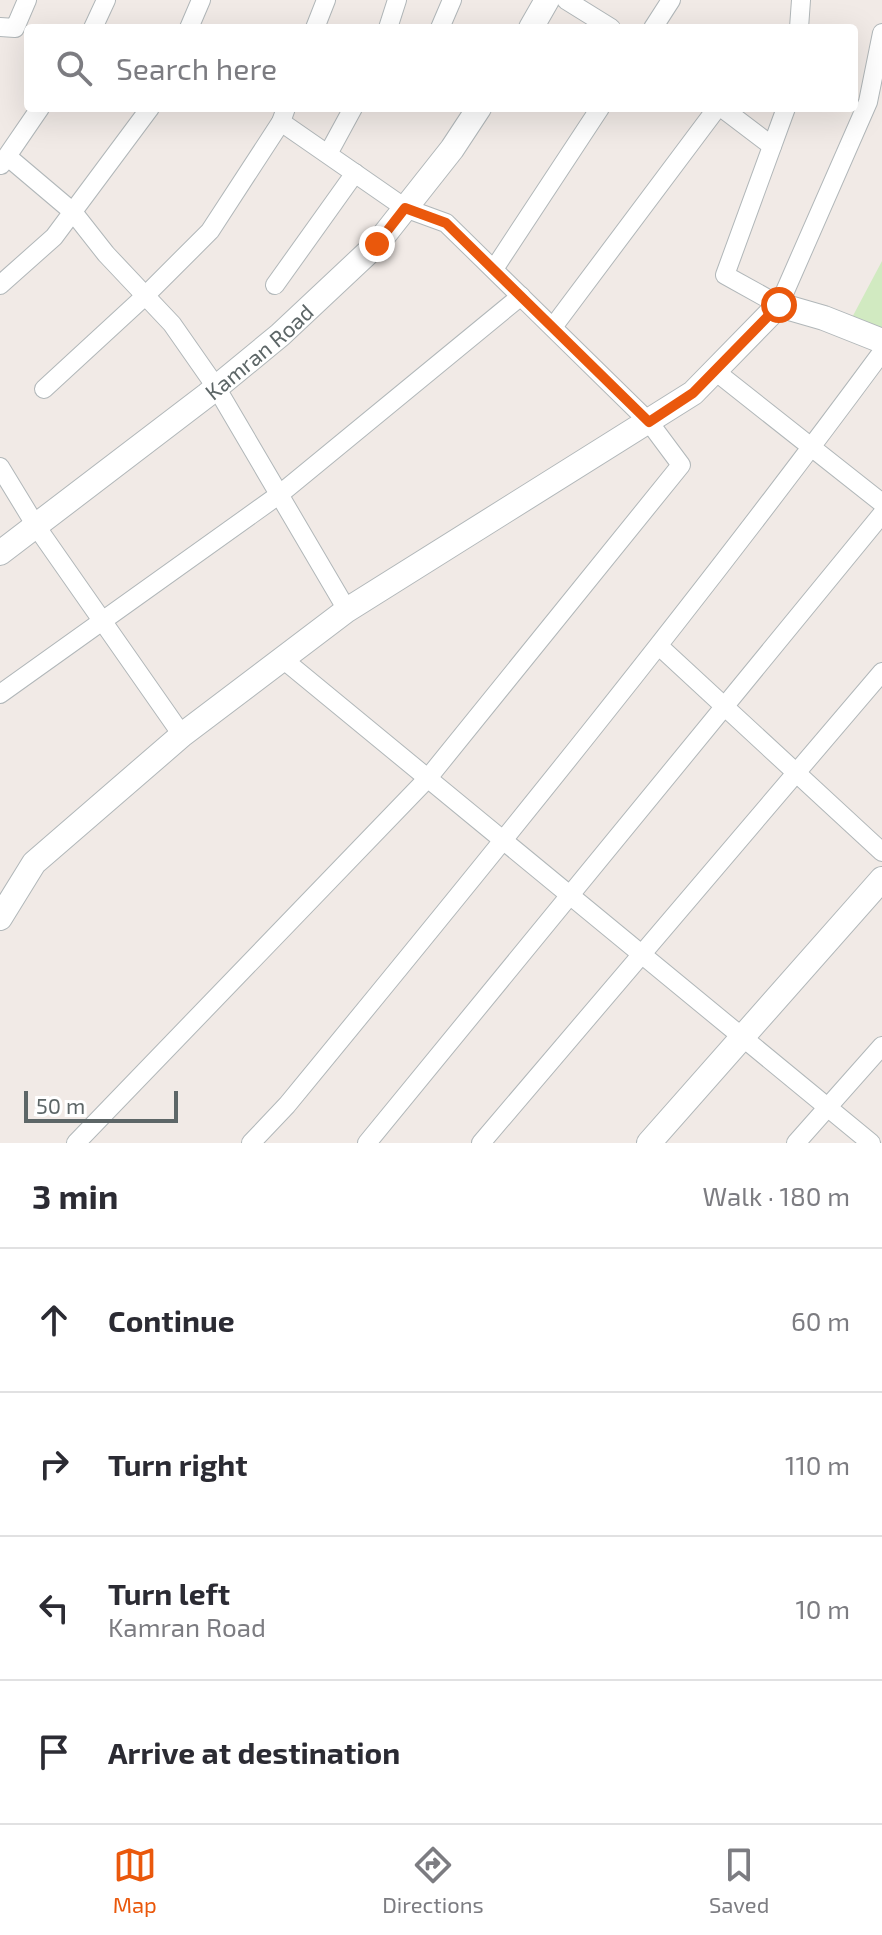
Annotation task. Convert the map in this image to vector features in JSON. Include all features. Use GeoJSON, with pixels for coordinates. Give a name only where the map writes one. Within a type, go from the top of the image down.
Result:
{"type":"FeatureCollection","features":[{"type":"Feature","properties":{"kind":"street"},"geometry":{"type":"LineString","coordinates":[[0,27],[15,28],[27,0]]}},
{"type":"Feature","properties":{"kind":"street"},"geometry":{"type":"LineString","coordinates":[[95,24],[106,0]]}},
{"type":"Feature","properties":{"kind":"street"},"geometry":{"type":"LineString","coordinates":[[191,24],[201,0]]}},
{"type":"Feature","properties":{"kind":"street"},"geometry":{"type":"LineString","coordinates":[[317,24],[326,0]]}},
{"type":"Feature","properties":{"kind":"street"},"geometry":{"type":"LineString","coordinates":[[389,24],[397,0]]}},
{"type":"Feature","properties":{"kind":"street"},"geometry":{"type":"LineString","coordinates":[[442,24],[452,0]]}},
{"type":"Feature","properties":{"kind":"street"},"geometry":{"type":"LineString","coordinates":[[533,24],[547,0]]}},
{"type":"Feature","properties":{"kind":"street"},"geometry":{"type":"LineString","coordinates":[[566,0],[605,24]]}},
{"type":"Feature","properties":{"kind":"street"},"geometry":{"type":"LineString","coordinates":[[656,24],[671,0]]}},
{"type":"Feature","properties":{"kind":"street"},"geometry":{"type":"LineString","coordinates":[[799,24],[801,0]]}},
{"type":"Feature","properties":{"kind":"street"},"geometry":{"type":"LineString","coordinates":[[1,912],[34,863],[182,735],[347,610],[693,393],[779,305],[868,102],[882,33]]}},
{"type":"Feature","properties":{"kind":"street"},"geometry":{"type":"LineString","coordinates":[[37,112],[4,162],[73,212],[106,254],[172,324],[216,387],[347,610]]}},
{"type":"Feature","properties":{"kind":"street"},"geometry":{"type":"LineString","coordinates":[[0,285],[54,237],[147,112]]}},
{"type":"Feature","properties":{"kind":"street"},"geometry":{"type":"LineString","coordinates":[[328,154],[351,112]]}},
{"type":"Feature","properties":{"kind":"street","name":"Kamran Road"},"geometry":{"type":"LineString","coordinates":[[0,553],[280,335],[377,244],[452,149],[476,112]]}},
{"type":"Feature","properties":{"kind":"street"},"geometry":{"type":"LineString","coordinates":[[494,269],[597,112]]}},
{"type":"Feature","properties":{"kind":"street"},"geometry":{"type":"LineString","coordinates":[[553,327],[716,112]]}},
{"type":"Feature","properties":{"kind":"street"},"geometry":{"type":"LineString","coordinates":[[725,112],[772,146]]}},
{"type":"Feature","properties":{"kind":"street"},"geometry":{"type":"LineString","coordinates":[[785,112],[725,275],[779,305],[824,318],[882,341]]}},
{"type":"Feature","properties":{"kind":"street"},"geometry":{"type":"LineString","coordinates":[[44,389],[210,231],[284,115],[328,154],[405,208],[446,223],[649,422],[681,465],[428,778],[76,1143]]}},
{"type":"Feature","properties":{"kind":"street"},"geometry":{"type":"LineString","coordinates":[[275,285],[355,173]]}},
{"type":"Feature","properties":{"kind":"street"},"geometry":{"type":"LineString","coordinates":[[0,694],[280,494],[521,296]]}},
{"type":"Feature","properties":{"kind":"street"},"geometry":{"type":"LineString","coordinates":[[251,1143],[287,1105],[504,841],[659,646],[882,352]]}},
{"type":"Feature","properties":{"kind":"street"},"geometry":{"type":"LineString","coordinates":[[715,371],[882,503]]}},
{"type":"Feature","properties":{"kind":"street"},"geometry":{"type":"LineString","coordinates":[[0,467],[36,526],[182,735]]}},
{"type":"Feature","properties":{"kind":"street"},"geometry":{"type":"LineString","coordinates":[[367,1143],[882,514]]}},
{"type":"Feature","properties":{"kind":"street"},"geometry":{"type":"LineString","coordinates":[[659,646],[882,852]]}},
{"type":"Feature","properties":{"kind":"street"},"geometry":{"type":"LineString","coordinates":[[284,660],[871,1143]]}},
{"type":"Feature","properties":{"kind":"street"},"geometry":{"type":"LineString","coordinates":[[481,1143],[882,672]]}},
{"type":"Feature","properties":{"kind":"street"},"geometry":{"type":"LineString","coordinates":[[649,1143],[882,879]]}},
{"type":"Feature","properties":{"kind":"street"},"geometry":{"type":"LineString","coordinates":[[796,1143],[882,1046]]}},
{"type":"Feature","properties":{"kind":"green space"},"geometry":{"type":"Polygon","coordinates":[[[882,261],[882,341],[847,327],[882,261]]]}},
{"type":"Feature","properties":{"kind":"route"},"geometry":{"type":"LineString","coordinates":[[377,244],[405,208],[446,223],[649,422],[693,393],[779,305]]}}]}
